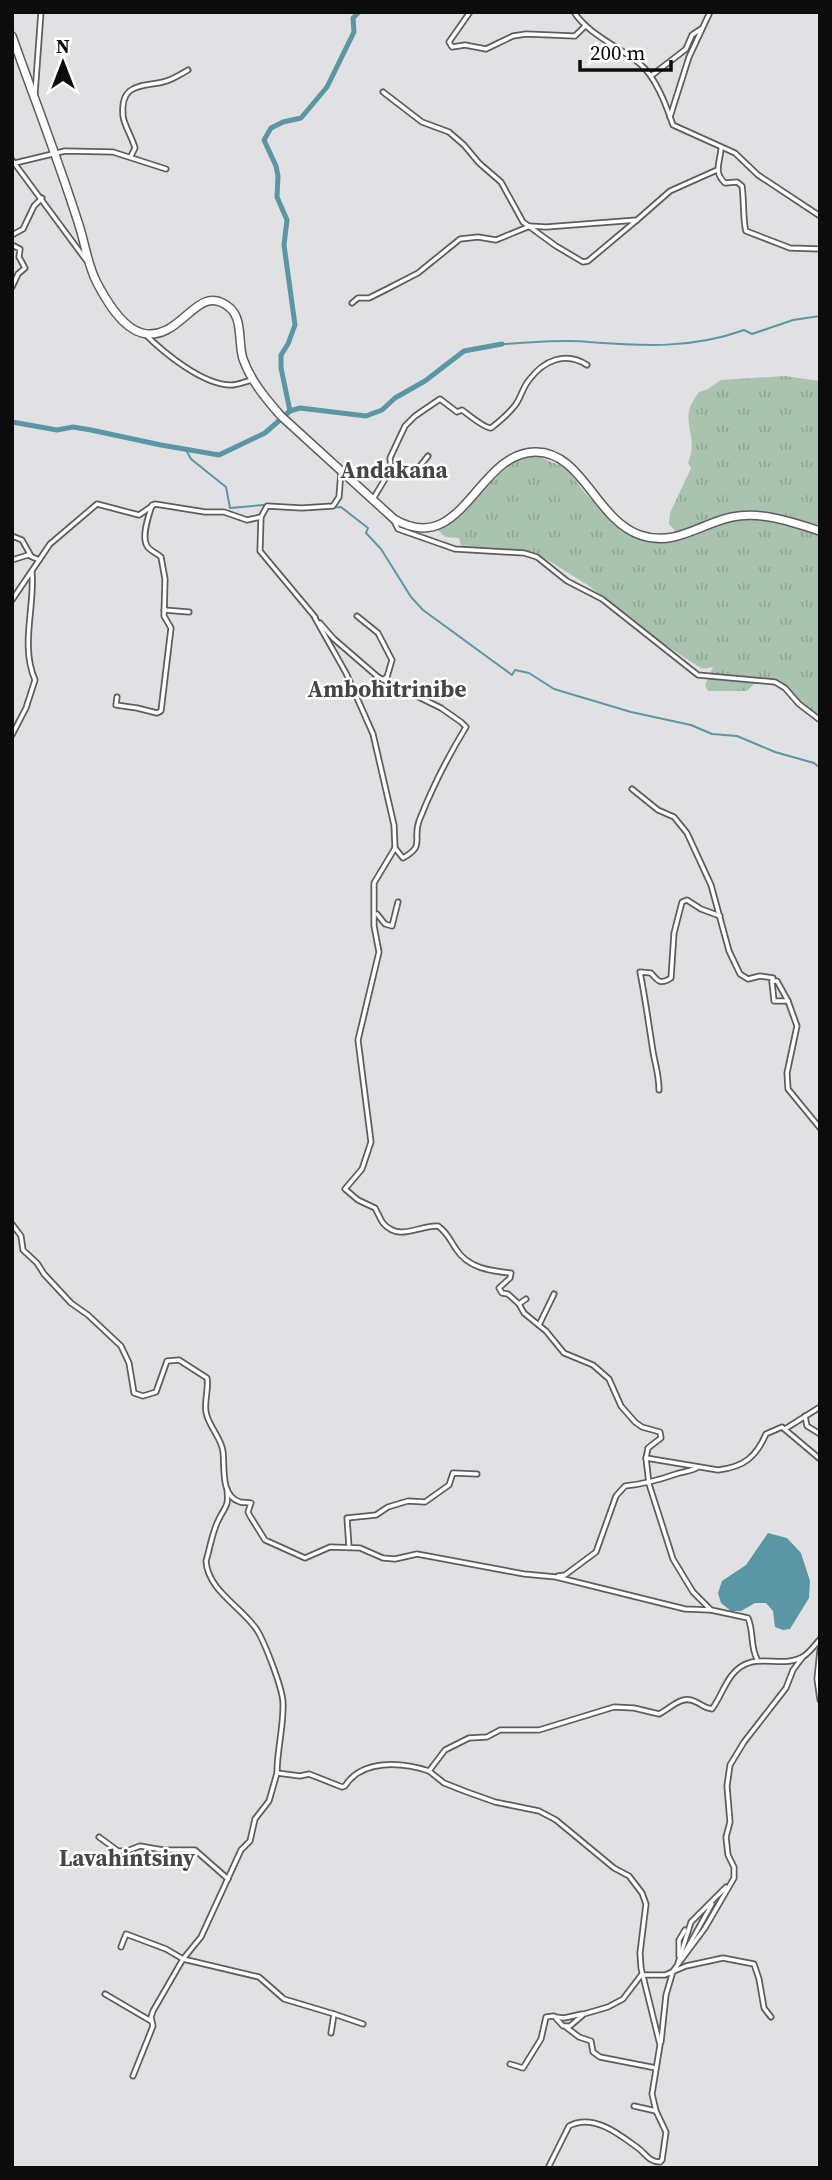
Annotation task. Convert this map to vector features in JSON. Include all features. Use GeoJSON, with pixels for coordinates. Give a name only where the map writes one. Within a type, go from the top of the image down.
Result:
{"type":"FeatureCollection","features":[{"type":"Feature","properties":{"kind":"main road"},"geometry":{"type":"LineString","coordinates":[[12,36],[79,222],[96,281],[110,305],[132,329],[145,334],[157,334],[172,329],[200,303],[211,301],[230,308],[236,316],[242,356],[253,380],[284,418],[394,519],[413,527],[439,525],[456,514],[489,477],[504,465],[519,456],[536,452],[568,464],[615,520],[629,531],[645,536],[674,538],[723,520],[750,515],[776,518],[820,531]]}},
{"type":"Feature","properties":{"kind":"street"},"geometry":{"type":"LineString","coordinates":[[35,100],[41,12]]}},
{"type":"Feature","properties":{"kind":"street"},"geometry":{"type":"LineString","coordinates":[[470,12],[455,31],[450,45],[486,49],[513,36],[575,36],[585,26]]}},
{"type":"Feature","properties":{"kind":"street"},"geometry":{"type":"LineString","coordinates":[[574,12],[585,26],[640,64],[651,76],[673,125],[735,153],[758,175],[820,216]]}},
{"type":"Feature","properties":{"kind":"street"},"geometry":{"type":"LineString","coordinates":[[670,117],[689,57],[710,12]]}},
{"type":"Feature","properties":{"kind":"street"},"geometry":{"type":"LineString","coordinates":[[651,76],[686,49],[692,35],[701,29]]}},
{"type":"Feature","properties":{"kind":"street"},"geometry":{"type":"LineString","coordinates":[[131,156],[135,148],[122,113],[126,95],[135,88],[148,83],[163,82],[188,69]]}},
{"type":"Feature","properties":{"kind":"street"},"geometry":{"type":"LineString","coordinates":[[383,92],[422,122],[449,132],[501,182],[523,222],[583,262],[670,191],[717,170]]}},
{"type":"Feature","properties":{"kind":"street"},"geometry":{"type":"LineString","coordinates":[[721,148],[717,170],[719,177],[725,183],[737,182],[742,186],[746,210],[743,226],[746,231],[790,248],[820,250]]}},
{"type":"Feature","properties":{"kind":"street"},"geometry":{"type":"LineString","coordinates":[[90,263],[14,162],[65,151],[113,152],[166,169]]}},
{"type":"Feature","properties":{"kind":"street"},"geometry":{"type":"LineString","coordinates":[[12,234],[23,229],[34,206],[42,198]]}},
{"type":"Feature","properties":{"kind":"street"},"geometry":{"type":"LineString","coordinates":[[352,303],[358,298],[369,298],[418,273],[460,239],[478,237],[496,240],[530,226],[637,220]]}},
{"type":"Feature","properties":{"kind":"street"},"geometry":{"type":"LineString","coordinates":[[12,245],[20,249],[19,257],[25,268],[18,274],[12,287]]}},
{"type":"Feature","properties":{"kind":"street"},"geometry":{"type":"LineString","coordinates":[[145,334],[165,354],[218,383],[232,385],[253,380]]}},
{"type":"Feature","properties":{"kind":"street"},"geometry":{"type":"LineString","coordinates":[[373,499],[391,466],[390,458],[405,426],[440,399],[457,412],[461,410],[477,419],[484,427],[491,428],[513,408],[530,378],[545,364],[555,359],[572,357],[587,365]]}},
{"type":"Feature","properties":{"kind":"street"},"geometry":{"type":"LineString","coordinates":[[391,466],[397,466],[414,475],[428,456]]}},
{"type":"Feature","properties":{"kind":"street"},"geometry":{"type":"LineString","coordinates":[[341,471],[339,497],[333,506],[265,508],[261,517],[260,551],[316,618],[359,662],[383,680],[441,708],[466,727],[433,784],[418,824],[416,851],[403,858],[395,848]]}},
{"type":"Feature","properties":{"kind":"street"},"geometry":{"type":"LineString","coordinates":[[12,600],[50,544],[97,504],[139,515],[152,505],[224,512],[247,520],[261,517]]}},
{"type":"Feature","properties":{"kind":"street"},"geometry":{"type":"LineString","coordinates":[[117,697],[116,705],[157,713],[161,711],[171,628],[165,619],[165,579],[161,557],[150,550],[145,540],[152,505]]}},
{"type":"Feature","properties":{"kind":"street"},"geometry":{"type":"LineString","coordinates":[[394,519],[398,529],[455,549],[468,552],[524,553],[537,557],[567,581],[602,599],[698,675],[775,682],[820,720]]}},
{"type":"Feature","properties":{"kind":"street"},"geometry":{"type":"LineString","coordinates":[[12,536],[22,540],[32,556],[39,560]]}},
{"type":"Feature","properties":{"kind":"street"},"geometry":{"type":"LineString","coordinates":[[12,560],[32,556]]}},
{"type":"Feature","properties":{"kind":"street"},"geometry":{"type":"LineString","coordinates":[[12,735],[26,708],[35,680],[29,666],[28,639],[32,572]]}},
{"type":"Feature","properties":{"kind":"street"},"geometry":{"type":"LineString","coordinates":[[164,610],[189,612]]}},
{"type":"Feature","properties":{"kind":"street"},"geometry":{"type":"LineString","coordinates":[[357,616],[379,633],[392,660],[387,677],[383,680]]}},
{"type":"Feature","properties":{"kind":"street"},"geometry":{"type":"LineString","coordinates":[[316,618],[346,673],[373,734],[394,825],[395,848],[374,883],[374,926],[379,952],[358,1040],[371,1142],[362,1169],[345,1189],[358,1200],[375,1208],[382,1222],[397,1232],[438,1226],[457,1251],[475,1267],[511,1273],[510,1278],[499,1288],[502,1293],[508,1294],[519,1304],[524,1313],[539,1325],[564,1353],[593,1365],[609,1379],[621,1406],[635,1422],[660,1432],[661,1438],[648,1448],[646,1458],[649,1484],[673,1559],[693,1592],[711,1610]]}},
{"type":"Feature","properties":{"kind":"street"},"geometry":{"type":"LineString","coordinates":[[632,789],[658,810],[674,817],[685,829],[700,857],[729,951],[740,974],[748,979],[760,976],[773,978],[774,1001],[788,1001]]}},
{"type":"Feature","properties":{"kind":"street"},"geometry":{"type":"LineString","coordinates":[[659,1090],[659,1073],[652,1048],[650,1018],[640,972],[651,973],[661,982],[671,978],[674,933],[682,902],[687,900],[720,916]]}},
{"type":"Feature","properties":{"kind":"street"},"geometry":{"type":"LineString","coordinates":[[375,912],[385,924],[392,926],[398,902]]}},
{"type":"Feature","properties":{"kind":"street"},"geometry":{"type":"LineString","coordinates":[[772,981],[777,981],[797,1026],[786,1073],[788,1089],[820,1128]]}},
{"type":"Feature","properties":{"kind":"street"},"geometry":{"type":"LineString","coordinates":[[12,1224],[21,1236],[23,1250],[44,1274],[71,1304],[88,1315],[121,1346],[129,1363],[134,1393],[143,1396],[156,1392],[167,1361],[179,1360],[207,1378],[205,1409],[223,1450],[222,1473],[227,1488],[233,1498],[251,1503],[248,1512],[265,1540],[305,1558],[326,1547],[360,1548],[383,1558],[396,1559],[417,1554],[524,1574],[556,1577],[685,1609],[711,1610],[748,1618],[752,1648],[757,1659]]}},
{"type":"Feature","properties":{"kind":"street"},"geometry":{"type":"LineString","coordinates":[[539,1325],[554,1294]]}},
{"type":"Feature","properties":{"kind":"street"},"geometry":{"type":"LineString","coordinates":[[519,1304],[526,1299]]}},
{"type":"Feature","properties":{"kind":"street"},"geometry":{"type":"LineString","coordinates":[[785,1429],[820,1407]]}},
{"type":"Feature","properties":{"kind":"street"},"geometry":{"type":"LineString","coordinates":[[805,1416],[807,1426],[820,1434]]}},
{"type":"Feature","properties":{"kind":"street"},"geometry":{"type":"LineString","coordinates":[[646,1458],[718,1470],[739,1465],[758,1453],[766,1434],[782,1427],[820,1459]]}},
{"type":"Feature","properties":{"kind":"street"},"geometry":{"type":"LineString","coordinates":[[556,1577],[565,1575],[596,1552],[616,1496],[625,1486],[649,1484],[693,1471],[700,1466]]}},
{"type":"Feature","properties":{"kind":"street"},"geometry":{"type":"LineString","coordinates":[[349,1547],[347,1518],[376,1515],[388,1507],[408,1501],[425,1502],[449,1485],[453,1473],[477,1474]]}},
{"type":"Feature","properties":{"kind":"street"},"geometry":{"type":"LineString","coordinates":[[133,2076],[153,2026],[153,2011],[183,1959],[197,1943],[241,1850],[250,1841],[255,1819],[269,1801],[277,1773],[283,1700],[270,1660],[257,1630],[220,1590],[206,1567],[218,1520],[228,1503],[227,1488]]}},
{"type":"Feature","properties":{"kind":"street"},"geometry":{"type":"LineString","coordinates":[[548,2168],[569,2126],[574,2123],[602,2123],[637,2147],[651,2161],[660,2162],[666,2132],[656,2111],[652,2094],[666,1995],[673,1971],[705,1928],[734,1878],[734,1867],[728,1855],[726,1837],[730,1822],[727,1786],[730,1765],[744,1742],[786,1688],[793,1670],[820,1639]]}},
{"type":"Feature","properties":{"kind":"street"},"geometry":{"type":"LineString","coordinates":[[820,1650],[817,1679],[820,1700]]}},
{"type":"Feature","properties":{"kind":"street"},"geometry":{"type":"LineString","coordinates":[[429,1770],[445,1750],[469,1738],[487,1737],[500,1730],[539,1730],[614,1707],[659,1714],[677,1701],[689,1699],[712,1709],[732,1674],[757,1659],[780,1662],[804,1656]]}},
{"type":"Feature","properties":{"kind":"street"},"geometry":{"type":"LineString","coordinates":[[277,1773],[300,1776],[309,1774],[342,1787],[353,1774],[372,1767],[399,1764],[429,1770],[444,1783],[467,1792],[495,1802],[539,1811],[569,1829],[611,1865],[629,1876],[642,1893],[646,1904],[640,1952],[642,1976],[624,1999],[608,2007],[564,2018],[549,2015],[544,2019],[541,2039],[523,2068],[510,2064]]}},
{"type":"Feature","properties":{"kind":"street"},"geometry":{"type":"LineString","coordinates":[[99,1837],[118,1852],[139,1846],[163,1850],[195,1850],[228,1880]]}},
{"type":"Feature","properties":{"kind":"street"},"geometry":{"type":"LineString","coordinates":[[685,1956],[683,1953],[713,1902],[721,1891],[731,1884]]}},
{"type":"Feature","properties":{"kind":"street"},"geometry":{"type":"LineString","coordinates":[[677,1966],[679,1940],[691,1922],[713,1902]]}},
{"type":"Feature","properties":{"kind":"street"},"geometry":{"type":"LineString","coordinates":[[121,1947],[127,1934],[166,1949],[183,1959],[259,1977],[284,1999],[363,2024]]}},
{"type":"Feature","properties":{"kind":"street"},"geometry":{"type":"LineString","coordinates":[[643,1975],[665,1975],[686,1966],[723,1958],[754,1964],[764,2008],[771,2017]]}},
{"type":"Feature","properties":{"kind":"street"},"geometry":{"type":"LineString","coordinates":[[641,1968],[660,2045]]}},
{"type":"Feature","properties":{"kind":"street"},"geometry":{"type":"LineString","coordinates":[[105,1994],[151,2021]]}},
{"type":"Feature","properties":{"kind":"street"},"geometry":{"type":"LineString","coordinates":[[331,2033],[334,2014]]}},
{"type":"Feature","properties":{"kind":"street"},"geometry":{"type":"LineString","coordinates":[[565,2027],[572,2025],[584,2014]]}},
{"type":"Feature","properties":{"kind":"street"},"geometry":{"type":"LineString","coordinates":[[556,2017],[579,2037],[591,2040],[593,2052],[600,2057],[656,2068]]}},
{"type":"Feature","properties":{"kind":"street"},"geometry":{"type":"LineString","coordinates":[[634,2106],[656,2111]]}},
{"type":"Feature","properties":{"kind":"green space"},"geometry":{"type":"Polygon","coordinates":[[[785,376],[820,381],[820,714],[807,708],[788,688],[776,680],[766,684],[754,684],[747,691],[708,691],[705,685],[713,667],[702,669],[647,633],[589,586],[546,559],[533,555],[462,549],[459,538],[445,537],[436,528],[465,507],[506,468],[520,458],[535,455],[566,468],[585,493],[625,532],[659,543],[675,542],[676,532],[669,524],[670,513],[691,468],[688,463],[692,447],[689,414],[695,397],[721,380],[785,376]]]}},
{"type":"Feature","properties":{"kind":"water"},"geometry":{"type":"Polygon","coordinates":[[[768,1533],[787,1538],[801,1553],[810,1581],[809,1598],[790,1629],[775,1627],[773,1611],[766,1603],[755,1603],[741,1611],[731,1611],[721,1603],[718,1593],[722,1581],[746,1565],[768,1533]]]}},
{"type":"Feature","properties":{"kind":"waterway"},"geometry":{"type":"LineString","coordinates":[[290,411],[281,368],[281,355],[295,325],[284,245],[287,220],[277,197],[276,166],[264,140],[271,128],[301,118],[327,87],[354,32],[353,18],[359,12]]}},
{"type":"Feature","properties":{"kind":"waterway"},"geometry":{"type":"LineString","coordinates":[[502,344],[567,341],[667,345],[705,340],[744,330],[752,334],[793,320],[820,316]]}},
{"type":"Feature","properties":{"kind":"waterway"},"geometry":{"type":"LineString","coordinates":[[12,422],[57,430],[73,427],[219,455],[265,433],[290,411],[300,408],[366,416],[382,410],[395,398],[425,381],[464,351],[502,344]]}},
{"type":"Feature","properties":{"kind":"waterway"},"geometry":{"type":"LineString","coordinates":[[186,450],[191,459],[226,487],[230,508],[263,505],[266,508],[300,510],[341,507],[368,528],[366,533],[381,549],[411,597],[423,610],[512,675],[515,670],[529,673],[554,689],[631,712],[691,725],[712,734],[737,736],[775,752],[814,763],[820,768]]}},
{"type":"Feature","properties":{"kind":"district","name":"Andakana"},"geometry":{"type":"Point","coordinates":[394,470]}},
{"type":"Feature","properties":{"kind":"district","name":"Ambohitrinibe"},"geometry":{"type":"Point","coordinates":[387,689]}},
{"type":"Feature","properties":{"kind":"district","name":"Lavahintsiny"},"geometry":{"type":"Point","coordinates":[127,1858]}}]}
